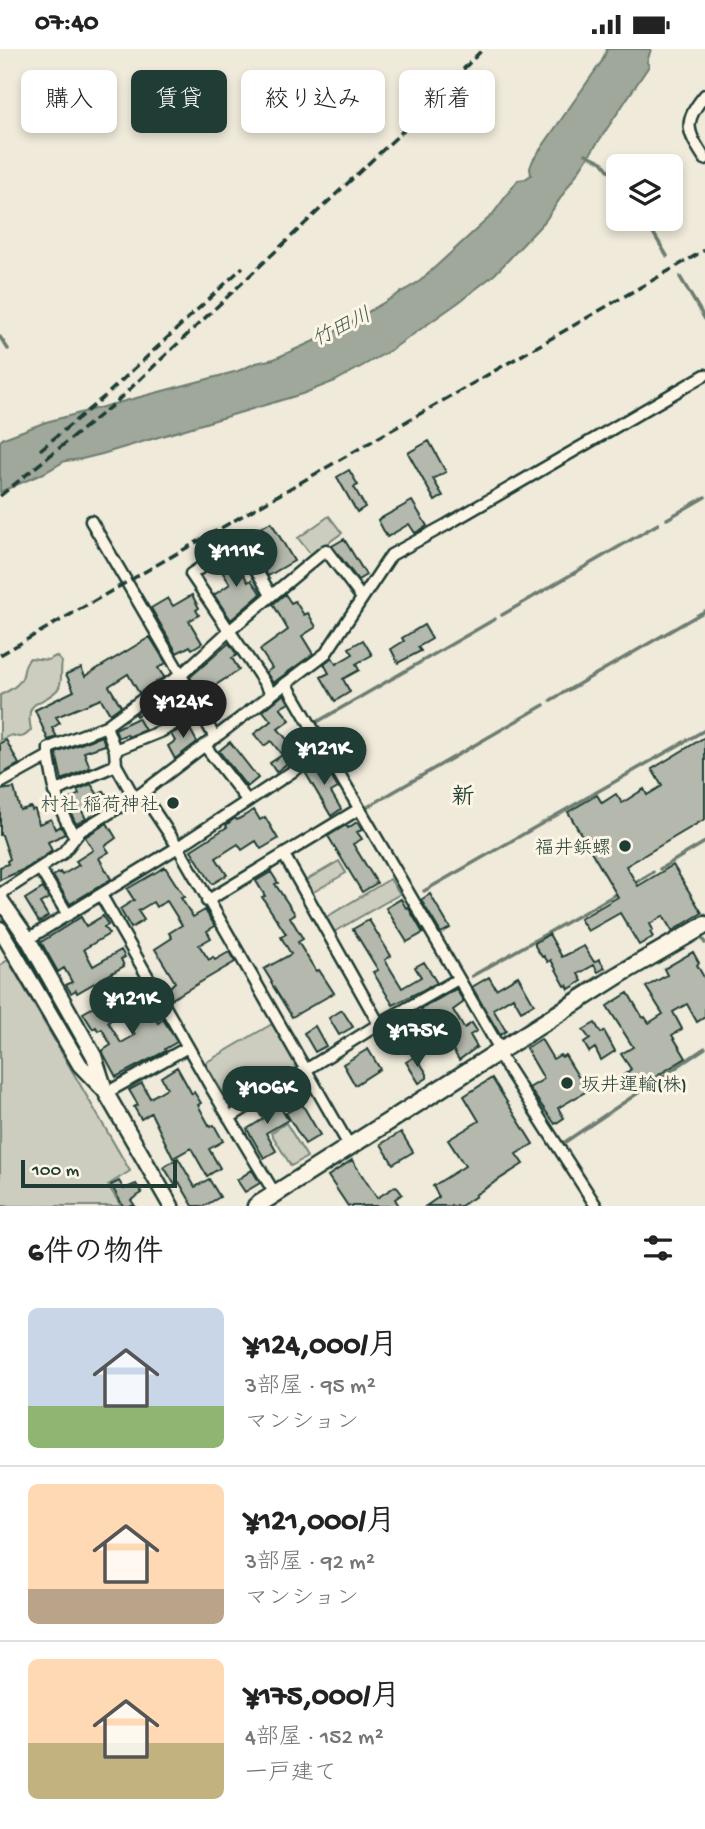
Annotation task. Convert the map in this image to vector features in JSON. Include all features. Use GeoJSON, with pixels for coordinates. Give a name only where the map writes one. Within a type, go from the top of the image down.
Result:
{"type":"FeatureCollection","features":[{"type":"Feature","properties":{"kind":"main road"},"geometry":{"type":"LineString","coordinates":[[1,898],[28,939],[94,1056],[106,1093],[171,1206]]}},
{"type":"Feature","properties":{"kind":"main road"},"geometry":{"type":"LineString","coordinates":[[256,1206],[622,973],[705,925]]}},
{"type":"Feature","properties":{"kind":"main road"},"geometry":{"type":"LineString","coordinates":[[0,929],[80,1065],[106,1093]]}},
{"type":"Feature","properties":{"kind":"street"},"geometry":{"type":"LineString","coordinates":[[705,95],[692,115],[689,130],[705,159]]}},
{"type":"Feature","properties":{"kind":"street"},"geometry":{"type":"LineString","coordinates":[[1,898],[3,892],[63,853],[75,837],[205,746],[326,653],[391,555],[705,375]]}},
{"type":"Feature","properties":{"kind":"street"},"geometry":{"type":"LineString","coordinates":[[91,521],[215,738]]}},
{"type":"Feature","properties":{"kind":"street"},"geometry":{"type":"LineString","coordinates":[[271,595],[239,544],[191,574],[271,694]]}},
{"type":"Feature","properties":{"kind":"street"},"geometry":{"type":"LineString","coordinates":[[75,837],[61,814],[54,792],[49,748],[106,726],[181,675],[326,550],[362,598]]}},
{"type":"Feature","properties":{"kind":"street"},"geometry":{"type":"LineString","coordinates":[[286,683],[499,1052],[596,1206]]}},
{"type":"Feature","properties":{"kind":"street"},"geometry":{"type":"LineString","coordinates":[[115,750],[162,731],[200,711]]}},
{"type":"Feature","properties":{"kind":"street"},"geometry":{"type":"LineString","coordinates":[[106,726],[115,750],[116,765],[178,847],[350,1147]]}},
{"type":"Feature","properties":{"kind":"street"},"geometry":{"type":"LineString","coordinates":[[205,746],[247,800]]}},
{"type":"Feature","properties":{"kind":"street"},"geometry":{"type":"LineString","coordinates":[[28,939],[178,847],[325,750]]}},
{"type":"Feature","properties":{"kind":"street"},"geometry":{"type":"LineString","coordinates":[[0,783],[49,756]]}},
{"type":"Feature","properties":{"kind":"street"},"geometry":{"type":"LineString","coordinates":[[54,792],[116,765]]}},
{"type":"Feature","properties":{"kind":"street"},"geometry":{"type":"LineString","coordinates":[[207,901],[359,809]]}},
{"type":"Feature","properties":{"kind":"street"},"geometry":{"type":"LineString","coordinates":[[284,855],[379,1024]]}},
{"type":"Feature","properties":{"kind":"street"},"geometry":{"type":"LineString","coordinates":[[40,870],[68,915]]}},
{"type":"Feature","properties":{"kind":"street"},"geometry":{"type":"LineString","coordinates":[[102,895],[275,1194]]}},
{"type":"Feature","properties":{"kind":"street"},"geometry":{"type":"LineString","coordinates":[[229,1118],[379,1024],[458,979]]}},
{"type":"Feature","properties":{"kind":"street"},"geometry":{"type":"LineString","coordinates":[[106,1093],[188,1047]]}},
{"type":"Feature","properties":{"kind":"shaded area"},"geometry":{"type":"Polygon","coordinates":[[[607,49],[651,49],[647,62],[649,66],[545,221],[495,274],[459,302],[391,350],[335,381],[302,394],[102,454],[65,461],[0,492],[0,441],[4,438],[46,422],[274,359],[334,332],[420,281],[492,215],[518,180],[531,175],[533,160],[602,61],[607,49]]]}},
{"type":"Feature","properties":{"kind":"shaded area"},"geometry":{"type":"Polygon","coordinates":[[[329,516],[342,533],[311,555],[298,538],[329,516]]]}},
{"type":"Feature","properties":{"kind":"shaded area"},"geometry":{"type":"Polygon","coordinates":[[[56,656],[62,662],[60,686],[52,695],[32,707],[29,719],[31,730],[23,737],[12,735],[0,740],[0,695],[20,682],[30,658],[48,660],[56,656]]]}},
{"type":"Feature","properties":{"kind":"shaded area"},"geometry":{"type":"Polygon","coordinates":[[[339,861],[346,873],[310,894],[303,882],[339,861]]]}},
{"type":"Feature","properties":{"kind":"shaded area"},"geometry":{"type":"Polygon","coordinates":[[[390,879],[400,894],[332,933],[325,918],[390,879]]]}},
{"type":"Feature","properties":{"kind":"shaded area"},"geometry":{"type":"Polygon","coordinates":[[[0,910],[5,911],[84,1044],[74,1049],[0,922],[0,910]]]}},
{"type":"Feature","properties":{"kind":"shaded area"},"geometry":{"type":"Polygon","coordinates":[[[8,960],[130,1171],[108,1185],[121,1206],[0,1206],[0,965],[8,960]]]}},
{"type":"Feature","properties":{"kind":"shaded area"},"geometry":{"type":"Polygon","coordinates":[[[272,1024],[299,1069],[238,1105],[229,1103],[205,1063],[272,1024]]]}},
{"type":"Feature","properties":{"kind":"shaded area"},"geometry":{"type":"Polygon","coordinates":[[[286,1123],[307,1157],[291,1166],[271,1133],[286,1123]]]}},
{"type":"Feature","properties":{"kind":"building"},"geometry":{"type":"Polygon","coordinates":[[[429,441],[446,472],[433,479],[443,496],[435,501],[408,453],[429,441]]]}},
{"type":"Feature","properties":{"kind":"building"},"geometry":{"type":"Polygon","coordinates":[[[349,470],[358,485],[354,487],[365,507],[357,512],[337,477],[349,470]]]}},
{"type":"Feature","properties":{"kind":"building"},"geometry":{"type":"Polygon","coordinates":[[[412,501],[427,526],[415,533],[409,524],[387,537],[378,520],[412,501]]]}},
{"type":"Feature","properties":{"kind":"building"},"geometry":{"type":"Polygon","coordinates":[[[271,522],[294,561],[268,576],[244,537],[271,522]]]}},
{"type":"Feature","properties":{"kind":"building"},"geometry":{"type":"Polygon","coordinates":[[[344,539],[366,575],[358,580],[332,546],[344,539]]]}},
{"type":"Feature","properties":{"kind":"building"},"geometry":{"type":"Polygon","coordinates":[[[233,556],[248,582],[251,580],[261,594],[231,620],[214,595],[230,584],[218,565],[233,556]]]}},
{"type":"Feature","properties":{"kind":"building"},"geometry":{"type":"Polygon","coordinates":[[[285,594],[291,603],[295,601],[304,615],[308,613],[316,627],[302,636],[313,654],[273,683],[266,672],[272,668],[260,650],[288,630],[273,604],[285,594]]]}},
{"type":"Feature","properties":{"kind":"building"},"geometry":{"type":"Polygon","coordinates":[[[192,595],[199,608],[196,610],[199,615],[189,621],[202,643],[177,653],[151,608],[168,598],[173,606],[192,595]]]}},
{"type":"Feature","properties":{"kind":"building"},"geometry":{"type":"Polygon","coordinates":[[[424,625],[432,639],[418,647],[421,651],[398,663],[391,649],[404,641],[402,638],[424,625]]]}},
{"type":"Feature","properties":{"kind":"building"},"geometry":{"type":"Polygon","coordinates":[[[150,637],[166,663],[158,668],[164,677],[139,693],[128,674],[109,686],[121,706],[110,714],[101,699],[56,717],[60,723],[52,728],[57,737],[48,740],[35,710],[74,691],[66,674],[81,668],[85,676],[150,637]]]}},
{"type":"Feature","properties":{"kind":"building"},"geometry":{"type":"Polygon","coordinates":[[[363,640],[372,655],[356,664],[359,670],[343,679],[350,692],[335,701],[321,677],[329,673],[324,664],[332,657],[336,664],[353,654],[349,648],[363,640]]]}},
{"type":"Feature","properties":{"kind":"building"},"geometry":{"type":"Polygon","coordinates":[[[229,643],[237,655],[232,658],[239,670],[200,695],[190,677],[229,643]]]}},
{"type":"Feature","properties":{"kind":"building"},"geometry":{"type":"Polygon","coordinates":[[[178,686],[185,699],[172,707],[177,714],[164,721],[155,706],[136,716],[135,714],[147,705],[178,686]]]}},
{"type":"Feature","properties":{"kind":"building"},"geometry":{"type":"Polygon","coordinates":[[[284,694],[289,703],[280,708],[290,720],[278,729],[289,742],[300,734],[305,741],[284,757],[288,763],[276,772],[270,763],[282,755],[271,741],[264,746],[254,734],[271,721],[263,711],[284,694]]]}},
{"type":"Feature","properties":{"kind":"building"},"geometry":{"type":"Polygon","coordinates":[[[138,718],[145,730],[118,738],[115,729],[138,718]]]}},
{"type":"Feature","properties":{"kind":"building"},"geometry":{"type":"Polygon","coordinates":[[[197,720],[199,724],[190,729],[197,742],[175,759],[168,746],[175,741],[171,734],[197,720]]]}},
{"type":"Feature","properties":{"kind":"building"},"geometry":{"type":"Polygon","coordinates":[[[102,736],[105,745],[84,752],[90,768],[62,780],[56,753],[102,736]]]}},
{"type":"Feature","properties":{"kind":"building","name":"福井鋲螺"},"geometry":{"type":"Polygon","coordinates":[[[705,737],[705,819],[626,866],[638,886],[673,865],[702,913],[672,931],[663,916],[650,924],[653,937],[639,945],[620,913],[588,931],[580,919],[618,897],[568,812],[597,795],[602,803],[616,794],[622,803],[644,789],[647,795],[662,786],[652,769],[705,737]]]}},
{"type":"Feature","properties":{"kind":"building"},"geometry":{"type":"Polygon","coordinates":[[[6,740],[19,764],[0,775],[0,743],[6,740]]]}},
{"type":"Feature","properties":{"kind":"building"},"geometry":{"type":"Polygon","coordinates":[[[230,742],[258,778],[247,787],[219,751],[230,742]]]}},
{"type":"Feature","properties":{"kind":"building"},"geometry":{"type":"Polygon","coordinates":[[[322,761],[338,788],[331,792],[341,809],[331,816],[305,772],[322,761]]]}},
{"type":"Feature","properties":{"kind":"building"},"geometry":{"type":"Polygon","coordinates":[[[91,784],[98,795],[104,791],[111,802],[100,809],[96,803],[82,811],[86,819],[76,824],[68,807],[74,804],[71,799],[79,794],[77,790],[91,784]]]}},
{"type":"Feature","properties":{"kind":"building"},"geometry":{"type":"Polygon","coordinates":[[[14,788],[20,810],[31,807],[32,810],[35,809],[39,824],[51,819],[55,829],[61,826],[65,834],[48,842],[52,851],[27,868],[0,880],[0,867],[8,864],[10,859],[0,835],[0,790],[14,788]]]}},
{"type":"Feature","properties":{"kind":"building"},"geometry":{"type":"Polygon","coordinates":[[[254,810],[260,820],[265,817],[278,839],[261,849],[256,841],[242,850],[238,844],[216,858],[227,875],[212,884],[191,850],[227,827],[235,818],[237,820],[254,810]]]}},
{"type":"Feature","properties":{"kind":"building"},"geometry":{"type":"Polygon","coordinates":[[[357,822],[362,830],[357,832],[362,839],[353,844],[377,883],[362,892],[328,836],[357,822]]]}},
{"type":"Feature","properties":{"kind":"building"},"geometry":{"type":"Polygon","coordinates":[[[107,823],[116,838],[105,846],[109,852],[99,858],[111,879],[70,904],[53,876],[60,872],[62,875],[79,865],[76,861],[93,850],[85,837],[107,823]]]}},
{"type":"Feature","properties":{"kind":"building"},"geometry":{"type":"Polygon","coordinates":[[[165,867],[193,917],[205,910],[215,926],[207,931],[211,938],[199,945],[209,960],[213,957],[215,960],[229,952],[235,962],[170,1000],[165,992],[175,982],[155,949],[172,938],[169,933],[182,925],[167,901],[156,907],[153,902],[138,911],[144,920],[131,928],[120,909],[134,900],[127,889],[165,867]]]}},
{"type":"Feature","properties":{"kind":"building"},"geometry":{"type":"Polygon","coordinates":[[[271,872],[278,883],[275,884],[295,914],[290,917],[303,939],[298,942],[334,993],[292,1017],[264,969],[291,954],[281,937],[286,934],[262,897],[265,896],[256,881],[271,872]]]}},
{"type":"Feature","properties":{"kind":"building"},"geometry":{"type":"Polygon","coordinates":[[[43,888],[49,898],[40,903],[48,916],[39,922],[25,899],[43,888]]]}},
{"type":"Feature","properties":{"kind":"building"},"geometry":{"type":"Polygon","coordinates":[[[430,894],[450,928],[441,933],[421,900],[430,894]]]}},
{"type":"Feature","properties":{"kind":"building"},"geometry":{"type":"Polygon","coordinates":[[[401,899],[423,933],[407,942],[386,908],[401,899]]]}},
{"type":"Feature","properties":{"kind":"building"},"geometry":{"type":"Polygon","coordinates":[[[103,916],[108,925],[104,927],[109,934],[84,949],[93,966],[121,950],[125,957],[121,959],[124,966],[77,993],[76,990],[71,993],[66,985],[72,982],[64,968],[58,972],[41,942],[81,917],[86,926],[103,916]]]}},
{"type":"Feature","properties":{"kind":"building"},"geometry":{"type":"Polygon","coordinates":[[[369,920],[391,956],[385,960],[402,988],[421,977],[415,967],[424,962],[437,983],[393,1005],[373,972],[378,970],[353,929],[369,920]]]}},
{"type":"Feature","properties":{"kind":"building"},"geometry":{"type":"Polygon","coordinates":[[[549,934],[562,957],[584,946],[594,962],[599,959],[605,968],[598,972],[594,965],[578,974],[582,981],[569,989],[551,960],[548,962],[542,957],[535,946],[535,943],[549,934]]]}},
{"type":"Feature","properties":{"kind":"building"},"geometry":{"type":"Polygon","coordinates":[[[693,952],[705,979],[705,1017],[697,1022],[687,1004],[673,1012],[682,1029],[672,1035],[686,1058],[634,1090],[623,1076],[631,1069],[621,1054],[633,1047],[607,1006],[628,993],[649,1023],[663,1014],[646,987],[667,975],[664,969],[693,952]]]}},
{"type":"Feature","properties":{"kind":"building"},"geometry":{"type":"Polygon","coordinates":[[[518,976],[534,1004],[521,1011],[513,997],[493,1009],[506,1031],[500,1035],[472,987],[489,977],[496,989],[518,976]]]}},
{"type":"Feature","properties":{"kind":"building"},"geometry":{"type":"Polygon","coordinates":[[[456,989],[464,1002],[453,1010],[464,1028],[472,1023],[477,1031],[470,1035],[477,1047],[459,1060],[443,1033],[437,1037],[421,1009],[456,989]]]}},
{"type":"Feature","properties":{"kind":"building"},"geometry":{"type":"Polygon","coordinates":[[[144,1000],[158,1023],[163,1019],[177,1042],[165,1049],[166,1051],[116,1077],[102,1051],[111,1045],[102,1029],[93,1029],[83,1013],[97,1005],[101,1011],[110,1006],[117,1016],[108,1022],[121,1043],[135,1035],[122,1013],[144,1000]]]}},
{"type":"Feature","properties":{"kind":"building"},"geometry":{"type":"Polygon","coordinates":[[[342,1010],[353,1027],[339,1035],[329,1018],[342,1010]]]}},
{"type":"Feature","properties":{"kind":"building"},"geometry":{"type":"Polygon","coordinates":[[[595,1023],[601,1033],[604,1031],[615,1051],[601,1060],[595,1048],[589,1052],[584,1043],[590,1039],[583,1030],[595,1023]]]}},
{"type":"Feature","properties":{"kind":"building"},"geometry":{"type":"Polygon","coordinates":[[[315,1026],[326,1046],[315,1052],[304,1033],[315,1026]]]}},
{"type":"Feature","properties":{"kind":"building"},"geometry":{"type":"Polygon","coordinates":[[[541,1039],[553,1059],[565,1055],[587,1091],[558,1108],[564,1118],[555,1124],[529,1088],[544,1079],[526,1048],[541,1039]]]}},
{"type":"Feature","properties":{"kind":"building"},"geometry":{"type":"Polygon","coordinates":[[[368,1049],[380,1069],[355,1085],[343,1064],[368,1049]]]}},
{"type":"Feature","properties":{"kind":"building"},"geometry":{"type":"Polygon","coordinates":[[[416,1056],[427,1074],[427,1078],[419,1083],[406,1062],[416,1056]]]}},
{"type":"Feature","properties":{"kind":"building"},"geometry":{"type":"Polygon","coordinates":[[[177,1067],[192,1094],[194,1092],[201,1103],[198,1105],[210,1127],[214,1125],[223,1141],[209,1149],[220,1168],[207,1176],[191,1148],[173,1158],[151,1113],[141,1119],[134,1107],[138,1105],[129,1090],[142,1083],[150,1098],[167,1088],[161,1077],[177,1067]]]}},
{"type":"Feature","properties":{"kind":"building"},"geometry":{"type":"Polygon","coordinates":[[[492,1078],[533,1144],[516,1154],[523,1164],[461,1206],[426,1206],[439,1197],[433,1186],[465,1166],[448,1140],[479,1121],[464,1096],[492,1078]]]}},
{"type":"Feature","properties":{"kind":"building"},"geometry":{"type":"Polygon","coordinates":[[[275,1098],[288,1120],[266,1133],[276,1151],[264,1158],[247,1129],[263,1119],[257,1109],[275,1098]]]}},
{"type":"Feature","properties":{"kind":"building"},"geometry":{"type":"Polygon","coordinates":[[[302,1104],[320,1135],[305,1144],[286,1113],[302,1104]]]}},
{"type":"Feature","properties":{"kind":"building"},"geometry":{"type":"Polygon","coordinates":[[[401,1132],[413,1152],[393,1164],[381,1144],[401,1132]]]}},
{"type":"Feature","properties":{"kind":"building"},"geometry":{"type":"Polygon","coordinates":[[[178,1158],[195,1187],[209,1179],[220,1197],[204,1206],[193,1206],[179,1182],[175,1185],[164,1167],[178,1158]]]}},
{"type":"Feature","properties":{"kind":"building"},"geometry":{"type":"Polygon","coordinates":[[[352,1160],[377,1198],[396,1186],[402,1194],[395,1199],[399,1206],[348,1206],[328,1176],[352,1160]]]}},
{"type":"Feature","properties":{"kind":"building"},"geometry":{"type":"Polygon","coordinates":[[[252,1170],[260,1183],[245,1192],[237,1180],[252,1170]]]}},
{"type":"Feature","properties":{"kind":"building"},"geometry":{"type":"Polygon","coordinates":[[[119,1181],[124,1189],[136,1184],[142,1193],[131,1200],[135,1206],[123,1206],[111,1185],[119,1181]]]}},
{"type":"Feature","properties":{"kind":"waterway"},"geometry":{"type":"LineString","coordinates":[[586,154],[606,167]]}},
{"type":"Feature","properties":{"kind":"waterway"},"geometry":{"type":"LineString","coordinates":[[652,231],[667,256]]}},
{"type":"Feature","properties":{"kind":"waterway"},"geometry":{"type":"LineString","coordinates":[[680,277],[705,319]]}},
{"type":"Feature","properties":{"kind":"waterway"},"geometry":{"type":"LineString","coordinates":[[0,337],[8,349]]}},
{"type":"Feature","properties":{"kind":"waterway"},"geometry":{"type":"LineString","coordinates":[[667,519],[705,497]]}},
{"type":"Feature","properties":{"kind":"waterway"},"geometry":{"type":"LineString","coordinates":[[502,615],[658,524]]}},
{"type":"Feature","properties":{"kind":"waterway"},"geometry":{"type":"LineString","coordinates":[[551,700],[705,611]]}},
{"type":"Feature","properties":{"kind":"waterway"},"geometry":{"type":"LineString","coordinates":[[323,736],[316,725],[317,722],[495,619]]}},
{"type":"Feature","properties":{"kind":"waterway"},"geometry":{"type":"LineString","coordinates":[[363,807],[364,809],[544,705]]}},
{"type":"Feature","properties":{"kind":"waterway"},"geometry":{"type":"LineString","coordinates":[[424,891],[705,730]]}},
{"type":"Feature","properties":{"kind":"waterway"},"geometry":{"type":"LineString","coordinates":[[660,869],[705,842]]}},
{"type":"Feature","properties":{"kind":"waterway"},"geometry":{"type":"LineString","coordinates":[[634,884],[653,872]]}},
{"type":"Feature","properties":{"kind":"waterway"},"geometry":{"type":"LineString","coordinates":[[472,976],[620,892]]}},
{"type":"Feature","properties":{"kind":"waterway"},"geometry":{"type":"LineString","coordinates":[[501,1040],[607,971],[705,915]]}},
{"type":"Feature","properties":{"kind":"waterway"},"geometry":{"type":"LineString","coordinates":[[701,937],[705,943]]}},
{"type":"Feature","properties":{"kind":"waterway"},"geometry":{"type":"LineString","coordinates":[[565,1142],[705,1048]]}},
{"type":"Feature","properties":{"kind":"railway"},"geometry":{"type":"LineString","coordinates":[[0,496],[115,403],[405,129],[483,49]]}},
{"type":"Feature","properties":{"kind":"railway"},"geometry":{"type":"LineString","coordinates":[[0,655],[705,250]]}},
{"type":"Feature","properties":{"kind":"railway"},"geometry":{"type":"LineString","coordinates":[[40,450],[105,396],[243,267]]}},
{"type":"Feature","properties":{"kind":"place","name":"村社 稲荷神社"},"geometry":{"type":"Point","coordinates":[173,803]}},
{"type":"Feature","properties":{"kind":"place","name":"福井鋲螺"},"geometry":{"type":"Point","coordinates":[625,846]}},
{"type":"Feature","properties":{"kind":"place","name":"坂井運輸(株)"},"geometry":{"type":"Point","coordinates":[567,1083]}},
{"type":"Feature","properties":{"kind":"district","name":"新"},"geometry":{"type":"Point","coordinates":[463,795]}},
{"type":"Feature","properties":{"kind":"water label","name":"竹田川"},"geometry":{"type":"Point","coordinates":[341,326]}}]}
